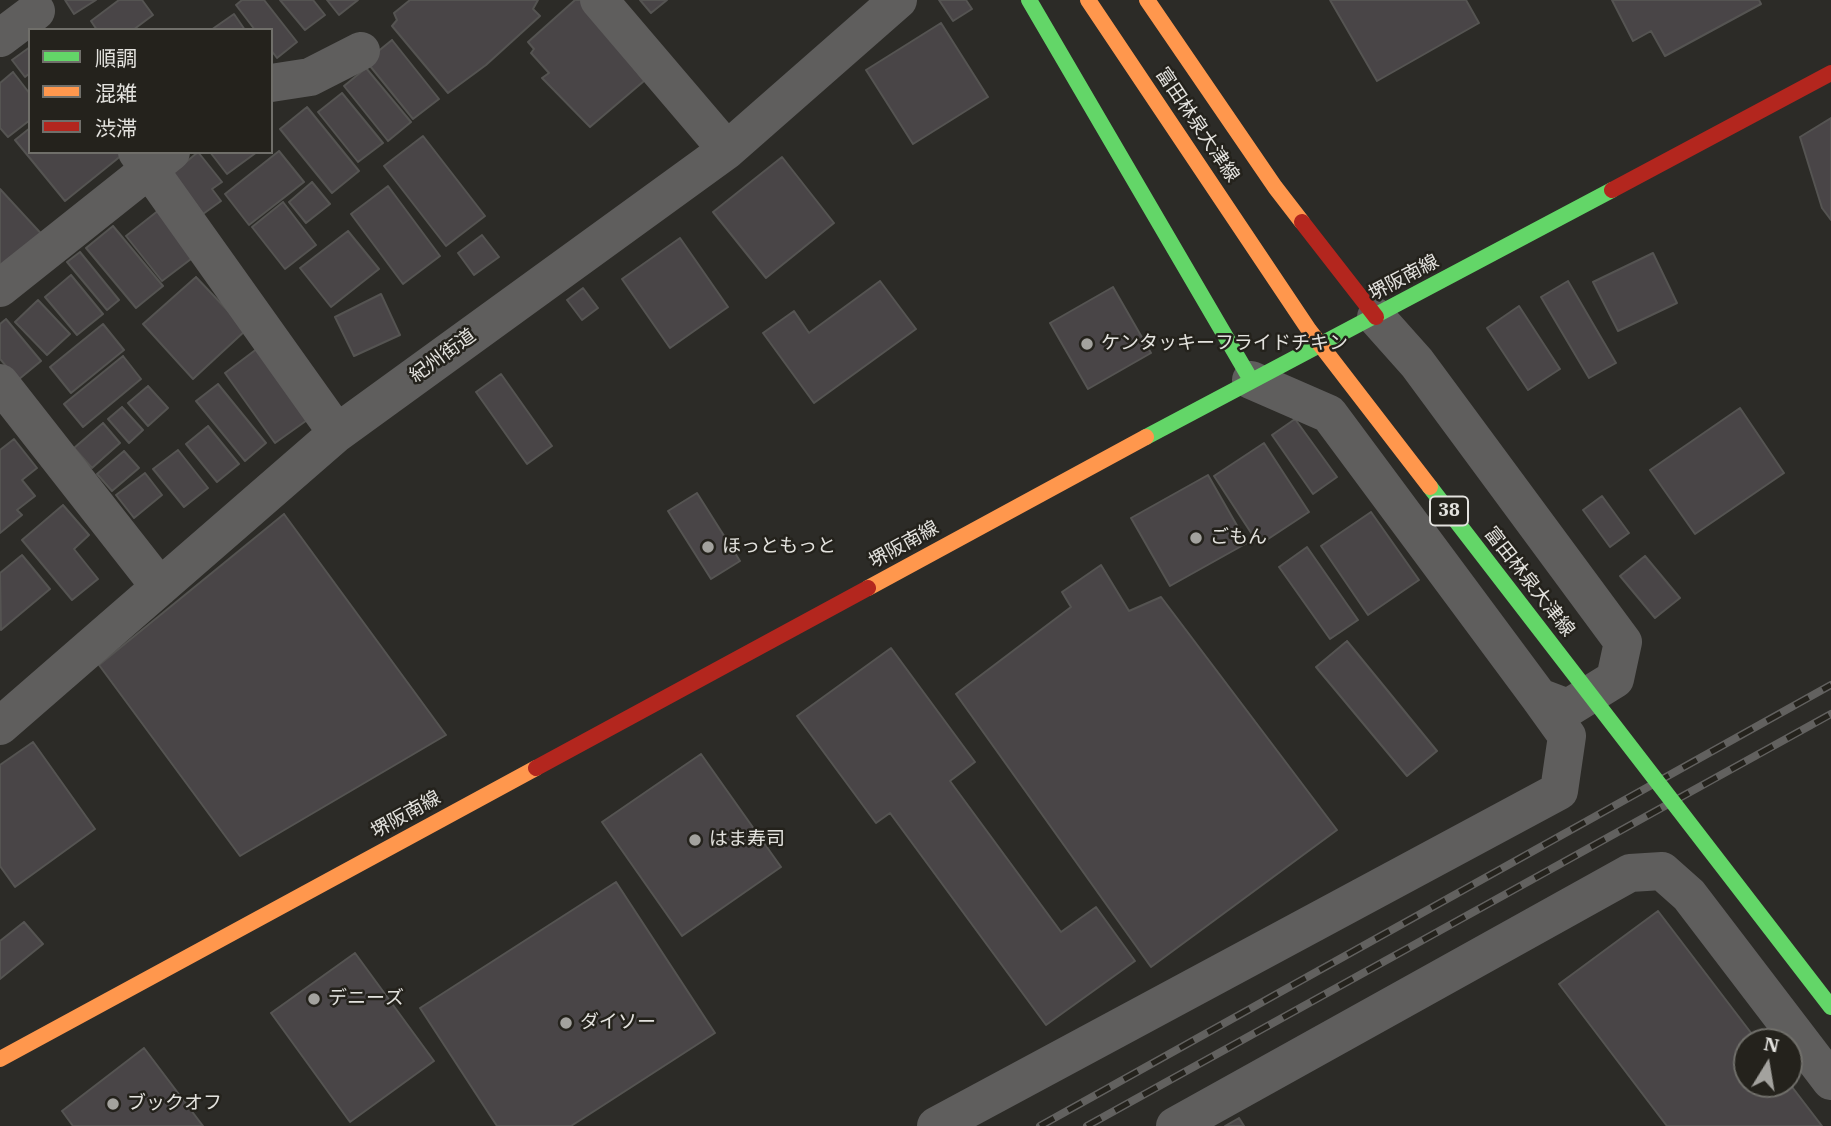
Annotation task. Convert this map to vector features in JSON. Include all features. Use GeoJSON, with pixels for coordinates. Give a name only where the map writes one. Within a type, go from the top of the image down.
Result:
{"type":"FeatureCollection","features":[{"type":"Feature","properties":{"kind":"main road"},"geometry":{"type":"LineString","coordinates":[[1028,0],[1251,380]]}},
{"type":"Feature","properties":{"kind":"main road","name":"富田林泉大津線"},"geometry":{"type":"LineString","coordinates":[[1088,0],[1309,331],[1831,1007]]}},
{"type":"Feature","properties":{"kind":"main road"},"geometry":{"type":"LineString","coordinates":[[1147,0],[1275,187],[1376,317]]}},
{"type":"Feature","properties":{"kind":"main road","name":"堺阪南線"},"geometry":{"type":"LineString","coordinates":[[0,1059],[1251,380],[1376,317],[1831,73]]}},
{"type":"Feature","properties":{"kind":"street"},"geometry":{"type":"LineString","coordinates":[[599,0],[727,150]]}},
{"type":"Feature","properties":{"kind":"street","name":"紀州街道"},"geometry":{"type":"LineString","coordinates":[[0,726],[337,433],[727,150],[898,0]]}},
{"type":"Feature","properties":{"kind":"street"},"geometry":{"type":"LineString","coordinates":[[0,38],[37,14]]}},
{"type":"Feature","properties":{"kind":"street"},"geometry":{"type":"LineString","coordinates":[[273,83],[310,77],[360,51]]}},
{"type":"Feature","properties":{"kind":"street"},"geometry":{"type":"LineString","coordinates":[[0,288],[152,158],[337,433]]}},
{"type":"Feature","properties":{"kind":"street"},"geometry":{"type":"LineString","coordinates":[[1376,317],[1417,363],[1623,642],[1615,679],[1568,709],[1539,698]]}},
{"type":"Feature","properties":{"kind":"street"},"geometry":{"type":"LineString","coordinates":[[936,1126],[1559,791],[1567,736],[1329,414],[1251,380]]}},
{"type":"Feature","properties":{"kind":"street"},"geometry":{"type":"LineString","coordinates":[[0,383],[160,587]]}},
{"type":"Feature","properties":{"kind":"street"},"geometry":{"type":"LineString","coordinates":[[1175,1126],[1630,873],[1662,871],[1689,895],[1831,1081]]}},
{"type":"Feature","properties":{"kind":"street"},"geometry":{"type":"LineString","coordinates":[[1790,1027],[1831,999]]}},
{"type":"Feature","properties":{"kind":"building"},"geometry":{"type":"Polygon","coordinates":[[[65,0],[96,0],[74,14],[65,0]]]}},
{"type":"Feature","properties":{"kind":"building"},"geometry":{"type":"Polygon","coordinates":[[[119,0],[142,0],[153,15],[136,28],[96,28],[91,21],[119,0]]]}},
{"type":"Feature","properties":{"kind":"building"},"geometry":{"type":"Polygon","coordinates":[[[242,0],[264,0],[297,42],[277,58],[273,53],[273,28],[253,28],[236,5],[242,0]]]}},
{"type":"Feature","properties":{"kind":"building"},"geometry":{"type":"Polygon","coordinates":[[[280,0],[313,0],[325,15],[305,30],[280,0]]]}},
{"type":"Feature","properties":{"kind":"building"},"geometry":{"type":"Polygon","coordinates":[[[327,0],[358,0],[339,15],[327,0]]]}},
{"type":"Feature","properties":{"kind":"building"},"geometry":{"type":"Polygon","coordinates":[[[410,0],[538,0],[533,9],[540,16],[486,65],[448,93],[392,26],[397,20],[394,13],[410,0]]]}},
{"type":"Feature","properties":{"kind":"building"},"geometry":{"type":"Polygon","coordinates":[[[575,0],[581,0],[644,81],[590,127],[542,78],[549,73],[531,53],[534,49],[528,42],[575,0]]]}},
{"type":"Feature","properties":{"kind":"building"},"geometry":{"type":"Polygon","coordinates":[[[640,0],[667,0],[651,13],[640,0]]]}},
{"type":"Feature","properties":{"kind":"building"},"geometry":{"type":"Polygon","coordinates":[[[939,0],[966,0],[972,9],[953,21],[939,0]]]}},
{"type":"Feature","properties":{"kind":"building"},"geometry":{"type":"Polygon","coordinates":[[[1330,0],[1466,0],[1479,23],[1377,81],[1330,0]]]}},
{"type":"Feature","properties":{"kind":"building"},"geometry":{"type":"Polygon","coordinates":[[[1612,0],[1759,0],[1761,4],[1665,56],[1651,31],[1633,41],[1612,0]]]}},
{"type":"Feature","properties":{"kind":"building"},"geometry":{"type":"Polygon","coordinates":[[[234,14],[244,28],[214,28],[234,14]]]}},
{"type":"Feature","properties":{"kind":"building"},"geometry":{"type":"Polygon","coordinates":[[[941,23],[988,97],[913,144],[866,70],[941,23]]]}},
{"type":"Feature","properties":{"kind":"building"},"geometry":{"type":"Polygon","coordinates":[[[392,40],[439,99],[413,119],[366,61],[392,40]]]}},
{"type":"Feature","properties":{"kind":"building"},"geometry":{"type":"Polygon","coordinates":[[[28,48],[28,75],[25,77],[12,60],[28,48]]]}},
{"type":"Feature","properties":{"kind":"building"},"geometry":{"type":"Polygon","coordinates":[[[366,68],[411,122],[388,141],[344,86],[366,68]]]}},
{"type":"Feature","properties":{"kind":"building"},"geometry":{"type":"Polygon","coordinates":[[[13,72],[28,91],[28,122],[8,137],[0,128],[0,83],[13,72]]]}},
{"type":"Feature","properties":{"kind":"building"},"geometry":{"type":"Polygon","coordinates":[[[342,93],[383,143],[358,162],[318,112],[342,93]]]}},
{"type":"Feature","properties":{"kind":"building"},"geometry":{"type":"Polygon","coordinates":[[[307,107],[359,171],[332,193],[280,129],[307,107]]]}},
{"type":"Feature","properties":{"kind":"building"},"geometry":{"type":"Polygon","coordinates":[[[1831,118],[1831,220],[1822,208],[1800,137],[1831,118]]]}},
{"type":"Feature","properties":{"kind":"building"},"geometry":{"type":"Polygon","coordinates":[[[28,130],[28,154],[122,155],[65,201],[15,140],[28,130]]]}},
{"type":"Feature","properties":{"kind":"building"},"geometry":{"type":"Polygon","coordinates":[[[423,136],[485,216],[446,246],[384,166],[423,136]]]}},
{"type":"Feature","properties":{"kind":"building"},"geometry":{"type":"Polygon","coordinates":[[[279,151],[304,182],[249,225],[225,194],[279,151]]]}},
{"type":"Feature","properties":{"kind":"building"},"geometry":{"type":"Polygon","coordinates":[[[196,154],[200,154],[222,182],[212,189],[221,201],[203,214],[173,173],[196,154]]]}},
{"type":"Feature","properties":{"kind":"building"},"geometry":{"type":"Polygon","coordinates":[[[212,154],[254,154],[227,174],[212,154]]]}},
{"type":"Feature","properties":{"kind":"building"},"geometry":{"type":"Polygon","coordinates":[[[782,157],[834,223],[766,278],[713,212],[782,157]]]}},
{"type":"Feature","properties":{"kind":"building"},"geometry":{"type":"Polygon","coordinates":[[[312,182],[330,204],[306,223],[289,202],[312,182]]]}},
{"type":"Feature","properties":{"kind":"building"},"geometry":{"type":"Polygon","coordinates":[[[388,186],[440,256],[403,284],[351,214],[388,186]]]}},
{"type":"Feature","properties":{"kind":"building"},"geometry":{"type":"Polygon","coordinates":[[[0,189],[47,240],[0,271],[0,189]]]}},
{"type":"Feature","properties":{"kind":"building"},"geometry":{"type":"Polygon","coordinates":[[[283,202],[316,245],[285,269],[252,227],[283,202]]]}},
{"type":"Feature","properties":{"kind":"building"},"geometry":{"type":"Polygon","coordinates":[[[159,210],[195,256],[162,281],[126,236],[159,210]]]}},
{"type":"Feature","properties":{"kind":"building"},"geometry":{"type":"Polygon","coordinates":[[[113,226],[163,286],[136,308],[86,248],[113,226]]]}},
{"type":"Feature","properties":{"kind":"building"},"geometry":{"type":"Polygon","coordinates":[[[348,231],[379,269],[331,307],[300,268],[348,231]]]}},
{"type":"Feature","properties":{"kind":"building"},"geometry":{"type":"Polygon","coordinates":[[[482,235],[499,257],[474,275],[458,253],[482,235]]]}},
{"type":"Feature","properties":{"kind":"building"},"geometry":{"type":"Polygon","coordinates":[[[680,238],[728,307],[670,348],[622,279],[680,238]]]}},
{"type":"Feature","properties":{"kind":"building"},"geometry":{"type":"Polygon","coordinates":[[[80,252],[119,300],[107,310],[67,262],[80,252]]]}},
{"type":"Feature","properties":{"kind":"building"},"geometry":{"type":"Polygon","coordinates":[[[1653,253],[1677,303],[1618,331],[1593,282],[1653,253]]]}},
{"type":"Feature","properties":{"kind":"building"},"geometry":{"type":"Polygon","coordinates":[[[71,275],[103,314],[77,335],[45,297],[71,275]]]}},
{"type":"Feature","properties":{"kind":"building"},"geometry":{"type":"Polygon","coordinates":[[[196,277],[246,330],[193,379],[143,324],[196,277]]]}},
{"type":"Feature","properties":{"kind":"building"},"geometry":{"type":"Polygon","coordinates":[[[880,281],[916,329],[814,403],[763,333],[794,311],[809,333],[880,281]]]}},
{"type":"Feature","properties":{"kind":"building"},"geometry":{"type":"Polygon","coordinates":[[[1568,281],[1616,363],[1589,378],[1541,297],[1568,281]]]}},
{"type":"Feature","properties":{"kind":"building"},"geometry":{"type":"Polygon","coordinates":[[[1113,287],[1151,353],[1088,389],[1050,323],[1113,287]]]}},
{"type":"Feature","properties":{"kind":"building"},"geometry":{"type":"Polygon","coordinates":[[[583,288],[598,308],[582,320],[567,300],[583,288]]]}},
{"type":"Feature","properties":{"kind":"building"},"geometry":{"type":"Polygon","coordinates":[[[381,294],[400,335],[354,356],[335,317],[381,294]]]}},
{"type":"Feature","properties":{"kind":"building"},"geometry":{"type":"Polygon","coordinates":[[[38,300],[70,334],[47,355],[15,322],[38,300]]]}},
{"type":"Feature","properties":{"kind":"building"},"geometry":{"type":"Polygon","coordinates":[[[1519,306],[1560,369],[1528,390],[1487,328],[1519,306]]]}},
{"type":"Feature","properties":{"kind":"building"},"geometry":{"type":"Polygon","coordinates":[[[6,319],[41,361],[18,380],[0,359],[0,324],[6,319]]]}},
{"type":"Feature","properties":{"kind":"building"},"geometry":{"type":"Polygon","coordinates":[[[103,324],[124,350],[71,393],[50,367],[103,324]]]}},
{"type":"Feature","properties":{"kind":"building"},"geometry":{"type":"Polygon","coordinates":[[[258,348],[310,418],[275,443],[225,373],[258,348]]]}},
{"type":"Feature","properties":{"kind":"building"},"geometry":{"type":"Polygon","coordinates":[[[123,356],[141,379],[83,427],[64,404],[123,356]]]}},
{"type":"Feature","properties":{"kind":"building"},"geometry":{"type":"Polygon","coordinates":[[[501,374],[552,446],[527,464],[476,392],[501,374]]]}},
{"type":"Feature","properties":{"kind":"building"},"geometry":{"type":"Polygon","coordinates":[[[218,384],[266,443],[245,461],[196,401],[218,384]]]}},
{"type":"Feature","properties":{"kind":"building"},"geometry":{"type":"Polygon","coordinates":[[[148,386],[168,408],[148,426],[128,403],[148,386]]]}},
{"type":"Feature","properties":{"kind":"building"},"geometry":{"type":"Polygon","coordinates":[[[122,407],[143,430],[129,443],[108,419],[122,407]]]}},
{"type":"Feature","properties":{"kind":"building"},"geometry":{"type":"Polygon","coordinates":[[[1740,408],[1784,473],[1695,534],[1650,470],[1740,408]]]}},
{"type":"Feature","properties":{"kind":"building"},"geometry":{"type":"Polygon","coordinates":[[[1295,419],[1337,477],[1313,494],[1272,435],[1295,419]]]}},
{"type":"Feature","properties":{"kind":"building"},"geometry":{"type":"Polygon","coordinates":[[[103,423],[120,443],[92,468],[74,448],[103,423]]]}},
{"type":"Feature","properties":{"kind":"building"},"geometry":{"type":"Polygon","coordinates":[[[208,426],[239,464],[217,482],[186,444],[208,426]]]}},
{"type":"Feature","properties":{"kind":"building"},"geometry":{"type":"Polygon","coordinates":[[[14,439],[37,468],[22,480],[35,496],[17,510],[22,515],[0,533],[0,450],[14,439]]]}},
{"type":"Feature","properties":{"kind":"building"},"geometry":{"type":"Polygon","coordinates":[[[1264,443],[1309,512],[1259,545],[1214,476],[1264,443]]]}},
{"type":"Feature","properties":{"kind":"building"},"geometry":{"type":"Polygon","coordinates":[[[178,450],[208,488],[184,507],[153,469],[178,450]]]}},
{"type":"Feature","properties":{"kind":"building"},"geometry":{"type":"Polygon","coordinates":[[[124,451],[139,468],[112,491],[97,474],[124,451]]]}},
{"type":"Feature","properties":{"kind":"building"},"geometry":{"type":"Polygon","coordinates":[[[145,473],[162,495],[134,518],[116,495],[145,473]]]}},
{"type":"Feature","properties":{"kind":"building"},"geometry":{"type":"Polygon","coordinates":[[[1208,475],[1247,543],[1170,586],[1131,518],[1208,475]]]}},
{"type":"Feature","properties":{"kind":"building"},"geometry":{"type":"Polygon","coordinates":[[[697,493],[740,561],[711,579],[668,511],[697,493]]]}},
{"type":"Feature","properties":{"kind":"building"},"geometry":{"type":"Polygon","coordinates":[[[1602,496],[1629,533],[1610,547],[1583,510],[1602,496]]]}},
{"type":"Feature","properties":{"kind":"building"},"geometry":{"type":"Polygon","coordinates":[[[63,505],[89,535],[74,549],[98,579],[72,600],[22,540],[63,505]]]}},
{"type":"Feature","properties":{"kind":"building"},"geometry":{"type":"Polygon","coordinates":[[[1371,512],[1419,580],[1368,615],[1321,546],[1371,512]]]}},
{"type":"Feature","properties":{"kind":"building"},"geometry":{"type":"Polygon","coordinates":[[[284,514],[446,735],[240,856],[99,665],[284,514]]]}},
{"type":"Feature","properties":{"kind":"building"},"geometry":{"type":"Polygon","coordinates":[[[1307,547],[1358,620],[1330,639],[1279,567],[1307,547]]]}},
{"type":"Feature","properties":{"kind":"building"},"geometry":{"type":"Polygon","coordinates":[[[22,555],[50,589],[1,630],[0,573],[22,555]]]}},
{"type":"Feature","properties":{"kind":"building"},"geometry":{"type":"Polygon","coordinates":[[[1645,556],[1680,598],[1655,618],[1620,576],[1645,556]]]}},
{"type":"Feature","properties":{"kind":"building"},"geometry":{"type":"Polygon","coordinates":[[[1101,565],[1129,611],[1161,597],[1337,830],[1151,967],[956,694],[1071,607],[1062,592],[1101,565]]]}},
{"type":"Feature","properties":{"kind":"building"},"geometry":{"type":"Polygon","coordinates":[[[1347,641],[1437,751],[1407,776],[1316,667],[1347,641]]]}},
{"type":"Feature","properties":{"kind":"building"},"geometry":{"type":"Polygon","coordinates":[[[891,648],[975,762],[950,781],[1061,932],[1096,907],[1135,961],[1046,1025],[890,813],[876,823],[797,716],[891,648]]]}},
{"type":"Feature","properties":{"kind":"building"},"geometry":{"type":"Polygon","coordinates":[[[33,742],[95,829],[15,887],[0,866],[0,765],[33,742]]]}},
{"type":"Feature","properties":{"kind":"building"},"geometry":{"type":"Polygon","coordinates":[[[701,754],[781,867],[682,936],[602,822],[701,754]]]}},
{"type":"Feature","properties":{"kind":"building"},"geometry":{"type":"Polygon","coordinates":[[[616,882],[715,1033],[571,1126],[497,1126],[420,1008],[616,882]]]}},
{"type":"Feature","properties":{"kind":"building"},"geometry":{"type":"Polygon","coordinates":[[[1658,911],[1747,1028],[1733,1028],[1733,1098],[1801,1098],[1822,1126],[1667,1126],[1559,984],[1658,911]]]}},
{"type":"Feature","properties":{"kind":"building"},"geometry":{"type":"Polygon","coordinates":[[[24,922],[43,944],[0,979],[0,941],[24,922]]]}},
{"type":"Feature","properties":{"kind":"building"},"geometry":{"type":"Polygon","coordinates":[[[355,953],[434,1061],[350,1122],[271,1013],[355,953]]]}},
{"type":"Feature","properties":{"kind":"building"},"geometry":{"type":"Polygon","coordinates":[[[144,1048],[203,1126],[73,1126],[62,1111],[144,1048]]]}},
{"type":"Feature","properties":{"kind":"building"},"geometry":{"type":"Polygon","coordinates":[[[1239,1118],[1244,1126],[1225,1126],[1239,1118]]]}},
{"type":"Feature","properties":{"kind":"railway"},"geometry":{"type":"LineString","coordinates":[[1040,1126],[1831,685]]}},
{"type":"Feature","properties":{"kind":"railway"},"geometry":{"type":"LineString","coordinates":[[1087,1126],[1831,714]]}},
{"type":"Feature","properties":{"kind":"traffic: fast"},"geometry":{"type":"LineString","coordinates":[[1029,0],[1251,380]]}},
{"type":"Feature","properties":{"kind":"traffic: fast"},"geometry":{"type":"LineString","coordinates":[[1146,437],[1612,190]]}},
{"type":"Feature","properties":{"kind":"traffic: fast"},"geometry":{"type":"LineString","coordinates":[[1430,487],[1831,1007]]}},
{"type":"Feature","properties":{"kind":"traffic: slow"},"geometry":{"type":"LineString","coordinates":[[1088,0],[1309,330],[1430,487]]}},
{"type":"Feature","properties":{"kind":"traffic: slow"},"geometry":{"type":"LineString","coordinates":[[1147,0],[1275,187],[1302,222]]}},
{"type":"Feature","properties":{"kind":"traffic: slow"},"geometry":{"type":"LineString","coordinates":[[868,588],[1146,437]]}},
{"type":"Feature","properties":{"kind":"traffic: slow"},"geometry":{"type":"LineString","coordinates":[[0,1059],[536,768]]}},
{"type":"Feature","properties":{"kind":"traffic: jam"},"geometry":{"type":"LineString","coordinates":[[1612,190],[1831,73]]}},
{"type":"Feature","properties":{"kind":"traffic: jam"},"geometry":{"type":"LineString","coordinates":[[1302,222],[1376,317]]}},
{"type":"Feature","properties":{"kind":"traffic: jam"},"geometry":{"type":"LineString","coordinates":[[536,768],[868,588]]}},
{"type":"Feature","properties":{"kind":"place","name":"ケンタッキーフライドチキン"},"geometry":{"type":"Point","coordinates":[1087,344]}},
{"type":"Feature","properties":{"kind":"place","name":"ごもん"},"geometry":{"type":"Point","coordinates":[1196,538]}},
{"type":"Feature","properties":{"kind":"place","name":"ほっともっと"},"geometry":{"type":"Point","coordinates":[708,547]}},
{"type":"Feature","properties":{"kind":"place","name":"はま寿司"},"geometry":{"type":"Point","coordinates":[695,840]}},
{"type":"Feature","properties":{"kind":"place","name":"デニーズ"},"geometry":{"type":"Point","coordinates":[314,999]}},
{"type":"Feature","properties":{"kind":"place","name":"ダイソー"},"geometry":{"type":"Point","coordinates":[566,1023]}},
{"type":"Feature","properties":{"kind":"place","name":"ブックオフ"},"geometry":{"type":"Point","coordinates":[113,1104]}}]}
